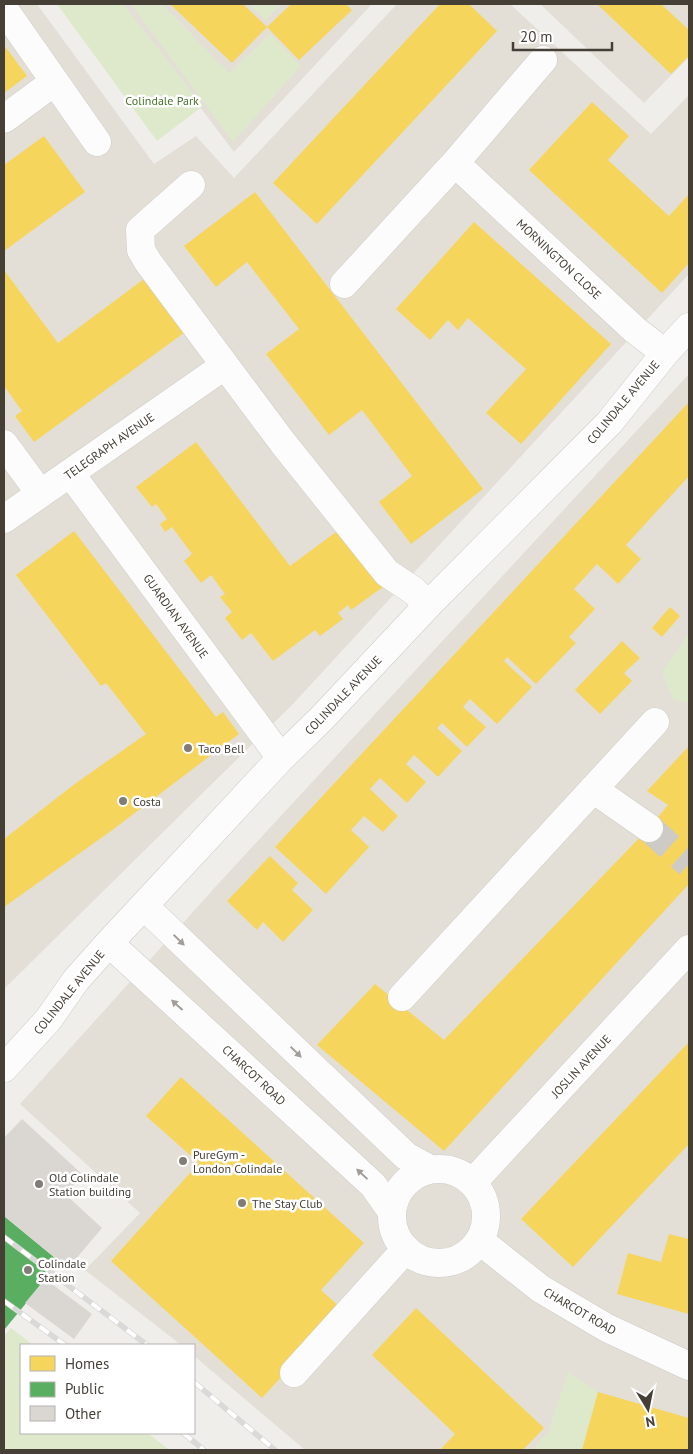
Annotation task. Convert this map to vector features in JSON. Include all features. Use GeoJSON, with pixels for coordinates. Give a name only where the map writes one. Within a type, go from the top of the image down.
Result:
{"type":"FeatureCollection","features":[{"type":"Feature","properties":{"kind":"street"},"geometry":{"type":"LineString","coordinates":[[4,9],[97,142]]}},
{"type":"Feature","properties":{"kind":"street"},"geometry":{"type":"LineString","coordinates":[[344,284],[455,163],[543,60]]}},
{"type":"Feature","properties":{"kind":"street"},"geometry":{"type":"LineString","coordinates":[[4,118],[54,82]]}},
{"type":"Feature","properties":{"kind":"street","name":"MORNINGTON CLOSE"},"geometry":{"type":"LineString","coordinates":[[455,163],[635,330],[664,353]]}},
{"type":"Feature","properties":{"kind":"street"},"geometry":{"type":"LineString","coordinates":[[191,185],[140,230],[141,250],[283,444],[387,573],[414,591],[428,606]]}},
{"type":"Feature","properties":{"kind":"street","name":"COLINDALE AVENUE"},"geometry":{"type":"LineString","coordinates":[[4,1068],[48,1020],[76,980],[144,906],[281,758],[609,423],[664,353],[689,327]]}},
{"type":"Feature","properties":{"kind":"street","name":"TELEGRAPH AVENUE"},"geometry":{"type":"LineString","coordinates":[[4,519],[214,373]]}},
{"type":"Feature","properties":{"kind":"street"},"geometry":{"type":"LineString","coordinates":[[4,444],[40,494]]}},
{"type":"Feature","properties":{"kind":"street","name":"GUARDIAN AVENUE"},"geometry":{"type":"LineString","coordinates":[[70,473],[281,758]]}},
{"type":"Feature","properties":{"kind":"street"},"geometry":{"type":"LineString","coordinates":[[402,997],[655,722]]}},
{"type":"Feature","properties":{"kind":"street"},"geometry":{"type":"LineString","coordinates":[[593,789],[648,828]]}},
{"type":"Feature","properties":{"kind":"street"},"geometry":{"type":"LineString","coordinates":[[144,906],[406,1156],[430,1169]]}},
{"type":"Feature","properties":{"kind":"street","name":"CHARCOT ROAD"},"geometry":{"type":"LineString","coordinates":[[110,943],[373,1185],[392,1212],[393,1226],[398,1239],[406,1250]]}},
{"type":"Feature","properties":{"kind":"street","name":"JOSLIN AVENUE"},"geometry":{"type":"LineString","coordinates":[[474,1182],[689,950]]}},
{"type":"Feature","properties":{"kind":"street"},"geometry":{"type":"LineString","coordinates":[[294,1373],[406,1250],[417,1258],[431,1262],[445,1263],[459,1259],[470,1252],[480,1241],[486,1226],[487,1210],[482,1195],[474,1182],[461,1173],[446,1168],[430,1169],[416,1174],[404,1184],[396,1197],[392,1212]]}},
{"type":"Feature","properties":{"kind":"street","name":"CHARCOT ROAD"},"geometry":{"type":"LineString","coordinates":[[480,1241],[541,1289],[607,1328],[689,1366]]}},
{"type":"Feature","properties":{"kind":"shaded area"},"geometry":{"type":"Polygon","coordinates":[[[11,4],[37,4],[154,164],[196,136],[234,178],[397,4],[510,4],[651,134],[689,95],[689,274],[293,704],[4,989],[4,7],[11,4]]]}},
{"type":"Feature","properties":{"kind":"shaded area"},"geometry":{"type":"Polygon","coordinates":[[[122,4],[372,4],[234,152],[122,4]]]}},
{"type":"Feature","properties":{"kind":"shaded area"},"geometry":{"type":"Polygon","coordinates":[[[540,4],[689,4],[689,57],[644,103],[540,4]]]}},
{"type":"Feature","properties":{"kind":"shaded area"},"geometry":{"type":"Polygon","coordinates":[[[689,374],[689,1450],[305,1450],[195,1357],[195,1344],[180,1344],[85,1270],[140,1213],[20,1104],[218,884],[689,374]]]}},
{"type":"Feature","properties":{"kind":"green space","name":"Colindale Park"},"geometry":{"type":"Polygon","coordinates":[[[57,4],[123,4],[203,106],[157,141],[57,4]]]}},
{"type":"Feature","properties":{"kind":"green space"},"geometry":{"type":"Polygon","coordinates":[[[131,4],[162,4],[229,73],[270,34],[301,66],[233,142],[131,4]]]}},
{"type":"Feature","properties":{"kind":"green space"},"geometry":{"type":"Polygon","coordinates":[[[249,4],[282,4],[265,20],[249,4]]]}},
{"type":"Feature","properties":{"kind":"green space"},"geometry":{"type":"Polygon","coordinates":[[[689,633],[689,703],[673,699],[662,672],[689,633]]]}},
{"type":"Feature","properties":{"kind":"green space"},"geometry":{"type":"Polygon","coordinates":[[[11,1328],[32,1344],[20,1344],[20,1434],[149,1434],[169,1450],[4,1450],[4,1336],[11,1328]]]}},
{"type":"Feature","properties":{"kind":"green space"},"geometry":{"type":"Polygon","coordinates":[[[568,1372],[598,1392],[582,1450],[532,1450],[548,1433],[568,1372]]]}},
{"type":"Feature","properties":{"kind":"building: Homes"},"geometry":{"type":"Polygon","coordinates":[[[170,4],[243,4],[267,27],[232,63],[170,4]]]}},
{"type":"Feature","properties":{"kind":"building: Homes"},"geometry":{"type":"Polygon","coordinates":[[[291,4],[346,4],[352,10],[299,60],[267,27],[291,4]]]}},
{"type":"Feature","properties":{"kind":"building: Homes"},"geometry":{"type":"Polygon","coordinates":[[[440,4],[469,4],[497,31],[317,224],[273,183],[440,4]]]}},
{"type":"Feature","properties":{"kind":"building: Homes"},"geometry":{"type":"Polygon","coordinates":[[[597,4],[661,4],[689,30],[689,56],[671,74],[597,4]]]}},
{"type":"Feature","properties":{"kind":"building: Homes"},"geometry":{"type":"Polygon","coordinates":[[[4,45],[27,76],[4,93],[4,45]]]}},
{"type":"Feature","properties":{"kind":"building: Homes"},"geometry":{"type":"Polygon","coordinates":[[[592,102],[629,136],[608,160],[669,216],[689,194],[689,263],[662,293],[529,170],[592,102]]]}},
{"type":"Feature","properties":{"kind":"building: Homes"},"geometry":{"type":"Polygon","coordinates":[[[44,136],[85,192],[4,251],[4,165],[44,136]]]}},
{"type":"Feature","properties":{"kind":"building: Homes"},"geometry":{"type":"Polygon","coordinates":[[[255,192],[483,489],[411,544],[379,502],[412,476],[362,410],[329,435],[266,354],[299,329],[247,262],[216,287],[184,246],[255,192]]]}},
{"type":"Feature","properties":{"kind":"building: Homes"},"geometry":{"type":"Polygon","coordinates":[[[474,222],[611,344],[521,444],[486,413],[526,369],[468,318],[458,330],[448,320],[430,340],[396,309],[474,222]]]}},
{"type":"Feature","properties":{"kind":"building: Homes"},"geometry":{"type":"Polygon","coordinates":[[[4,270],[58,343],[148,276],[188,330],[34,442],[15,416],[22,411],[4,386],[4,270]]]}},
{"type":"Feature","properties":{"kind":"building: Homes"},"geometry":{"type":"Polygon","coordinates":[[[689,402],[689,476],[626,545],[641,559],[618,584],[597,564],[574,589],[595,609],[569,637],[576,643],[536,684],[507,657],[504,661],[532,687],[497,724],[470,699],[463,707],[486,727],[467,747],[442,723],[437,728],[462,751],[438,777],[414,755],[406,764],[426,782],[407,803],[380,778],[370,789],[398,816],[383,832],[364,816],[351,830],[369,847],[326,894],[275,847],[689,402]]]}},
{"type":"Feature","properties":{"kind":"building: Homes"},"geometry":{"type":"Polygon","coordinates":[[[196,442],[290,566],[340,529],[383,587],[351,610],[348,605],[338,613],[343,619],[320,636],[315,630],[273,661],[251,633],[242,640],[225,618],[232,612],[220,597],[225,594],[211,575],[201,583],[184,561],[192,554],[172,527],[165,532],[160,524],[167,519],[156,504],[152,507],[136,487],[196,442]]]}},
{"type":"Feature","properties":{"kind":"building: Homes"},"geometry":{"type":"Polygon","coordinates":[[[74,531],[216,717],[223,712],[239,734],[111,831],[4,907],[4,839],[76,783],[146,734],[106,683],[101,686],[16,575],[74,531]]]}},
{"type":"Feature","properties":{"kind":"building: Homes"},"geometry":{"type":"Polygon","coordinates":[[[670,607],[680,616],[662,637],[652,628],[670,607]]]}},
{"type":"Feature","properties":{"kind":"building: Homes"},"geometry":{"type":"Polygon","coordinates":[[[622,641],[640,658],[624,673],[632,681],[600,714],[575,690],[622,641]]]}},
{"type":"Feature","properties":{"kind":"building: Homes"},"geometry":{"type":"Polygon","coordinates":[[[689,746],[689,884],[444,1151],[317,1045],[375,984],[444,1040],[649,828],[668,805],[647,791],[689,746]]]}},
{"type":"Feature","properties":{"kind":"building: Homes"},"geometry":{"type":"Polygon","coordinates":[[[270,856],[298,883],[292,890],[313,910],[283,942],[263,922],[257,930],[227,901],[270,856]]]}},
{"type":"Feature","properties":{"kind":"building: Homes"},"geometry":{"type":"Polygon","coordinates":[[[689,1042],[689,1144],[573,1267],[521,1219],[689,1042]]]}},
{"type":"Feature","properties":{"kind":"building: Homes","name":"The Stay Club"},"geometry":{"type":"Polygon","coordinates":[[[181,1077],[364,1243],[321,1290],[343,1310],[262,1398],[111,1261],[199,1163],[146,1116],[181,1077]]]}},
{"type":"Feature","properties":{"kind":"building: Homes"},"geometry":{"type":"Polygon","coordinates":[[[669,1234],[689,1239],[689,1314],[617,1294],[628,1253],[661,1262],[669,1234]]]}},
{"type":"Feature","properties":{"kind":"building: Homes"},"geometry":{"type":"Polygon","coordinates":[[[416,1308],[544,1428],[523,1450],[440,1450],[455,1434],[372,1355],[416,1308]]]}},
{"type":"Feature","properties":{"kind":"building: Homes"},"geometry":{"type":"Polygon","coordinates":[[[598,1392],[689,1418],[689,1450],[582,1450],[598,1392]]]}},
{"type":"Feature","properties":{"kind":"building: Public","name":"Colindale Station"},"geometry":{"type":"Polygon","coordinates":[[[4,1216],[60,1262],[4,1330],[4,1216]]]}},
{"type":"Feature","properties":{"kind":"building: Other","name":"Old Colindale Station building"},"geometry":{"type":"Polygon","coordinates":[[[22,1119],[83,1175],[65,1194],[102,1228],[69,1267],[60,1262],[4,1216],[4,1138],[22,1119]]]}},
{"type":"Feature","properties":{"kind":"building: Other"},"geometry":{"type":"Polygon","coordinates":[[[45,1279],[92,1314],[74,1339],[25,1303],[45,1279]]]}},
{"type":"Feature","properties":{"kind":"tunnel"},"geometry":{"type":"LineString","coordinates":[[649,828],[689,864]]}},
{"type":"Feature","properties":{"kind":"railway"},"geometry":{"type":"LineString","coordinates":[[4,1237],[146,1344]]}},
{"type":"Feature","properties":{"kind":"railway"},"geometry":{"type":"LineString","coordinates":[[4,1301],[64,1344]]}},
{"type":"Feature","properties":{"kind":"railway"},"geometry":{"type":"LineString","coordinates":[[195,1383],[275,1450]]}},
{"type":"Feature","properties":{"kind":"railway"},"geometry":{"type":"LineString","coordinates":[[184,1434],[204,1450]]}},
{"type":"Feature","properties":{"kind":"place","name":"Taco Bell"},"geometry":{"type":"Point","coordinates":[188,748]}},
{"type":"Feature","properties":{"kind":"place","name":"Costa"},"geometry":{"type":"Point","coordinates":[123,801]}},
{"type":"Feature","properties":{"kind":"place","name":"PureGym - London Colindale"},"geometry":{"type":"Point","coordinates":[183,1161]}},
{"type":"Feature","properties":{"kind":"place","name":"Old Colindale Station building"},"geometry":{"type":"Point","coordinates":[39,1184]}},
{"type":"Feature","properties":{"kind":"place","name":"The Stay Club"},"geometry":{"type":"Point","coordinates":[242,1203]}},
{"type":"Feature","properties":{"kind":"place","name":"Colindale Station"},"geometry":{"type":"Point","coordinates":[28,1270]}}]}
